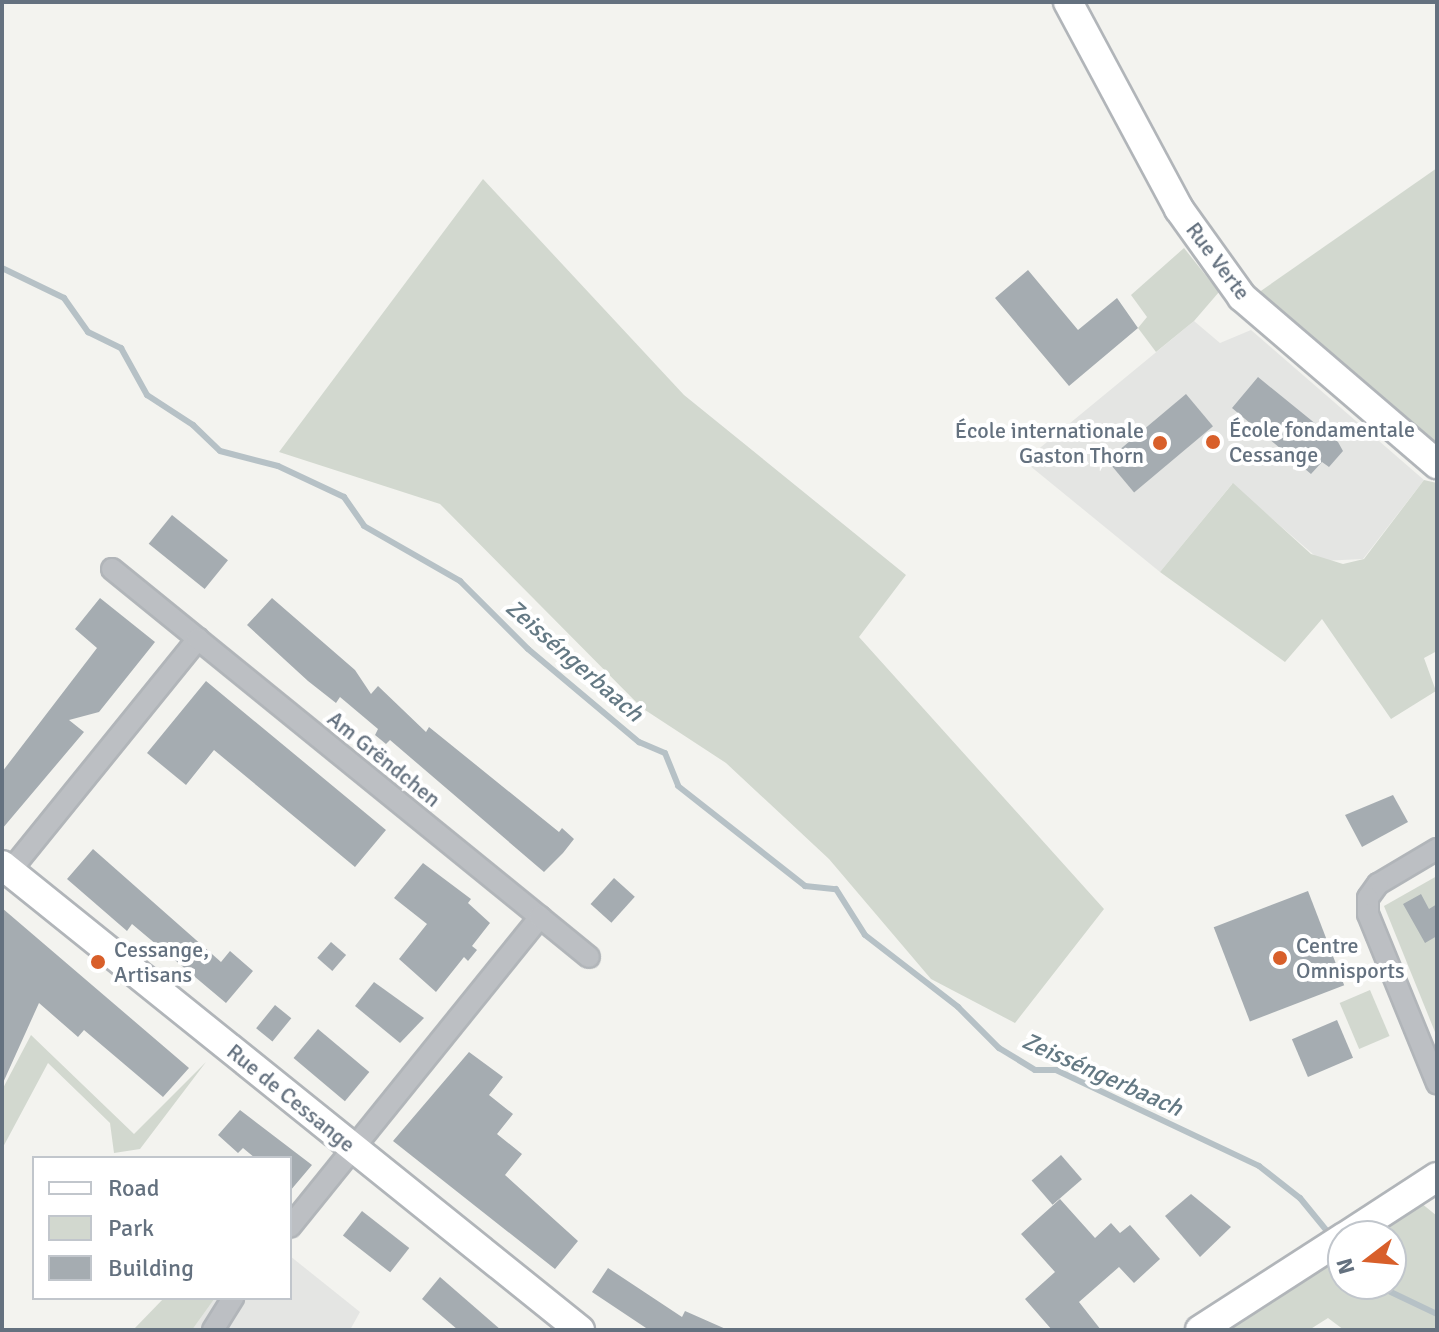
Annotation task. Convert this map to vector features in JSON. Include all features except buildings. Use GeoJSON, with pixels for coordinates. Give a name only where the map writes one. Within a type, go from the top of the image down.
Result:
{"type":"FeatureCollection","features":[{"type":"Feature","properties":{"kind":"main road","name":"Rue Verte"},"geometry":{"type":"LineString","coordinates":[[1068,2],[1179,209],[1242,297],[1437,464]]}},
{"type":"Feature","properties":{"kind":"main road","name":"Rue de Cessange"},"geometry":{"type":"LineString","coordinates":[[6,868],[580,1330]]}},
{"type":"Feature","properties":{"kind":"main road"},"geometry":{"type":"LineString","coordinates":[[1371,1220],[1437,1177]]}},
{"type":"Feature","properties":{"kind":"main road"},"geometry":{"type":"LineString","coordinates":[[1210,1327],[1327,1248]]}},
{"type":"Feature","properties":{"kind":"street","name":"Am Grëndchen"},"geometry":{"type":"LineString","coordinates":[[112,569],[589,957]]}},
{"type":"Feature","properties":{"kind":"street"},"geometry":{"type":"LineString","coordinates":[[6,868],[198,639]]}},
{"type":"Feature","properties":{"kind":"street"},"geometry":{"type":"LineString","coordinates":[[1437,849],[1378,884],[1368,898],[1368,914],[1437,1083]]}},
{"type":"Feature","properties":{"kind":"street"},"geometry":{"type":"LineString","coordinates":[[292,1224],[540,917]]}},
{"type":"Feature","properties":{"kind":"street"},"geometry":{"type":"LineString","coordinates":[[213,1330],[232,1300]]}},
{"type":"Feature","properties":{"kind":"shaded area","name":"École fondamentale Cessange"},"geometry":{"type":"Polygon","coordinates":[[[1194,321],[1220,343],[1251,330],[1424,480],[1363,559],[1321,561],[1232,484],[1160,572],[1024,461],[1194,321]]]}},
{"type":"Feature","properties":{"kind":"shaded area"},"geometry":{"type":"Polygon","coordinates":[[[292,1258],[360,1312],[350,1330],[192,1330],[214,1300],[292,1300],[292,1258]]]}},
{"type":"Feature","properties":{"kind":"green space"},"geometry":{"type":"Polygon","coordinates":[[[1437,168],[1437,452],[1255,295],[1437,168]]]}},
{"type":"Feature","properties":{"kind":"green space"},"geometry":{"type":"Polygon","coordinates":[[[483,179],[684,395],[906,575],[859,637],[1104,909],[1015,1023],[931,979],[829,859],[726,763],[642,708],[440,504],[279,452],[483,179]]]}},
{"type":"Feature","properties":{"kind":"green space"},"geometry":{"type":"Polygon","coordinates":[[[1184,248],[1219,292],[1194,321],[1156,352],[1138,328],[1147,317],[1131,295],[1184,248]]]}},
{"type":"Feature","properties":{"kind":"green space"},"geometry":{"type":"Polygon","coordinates":[[[1424,480],[1437,483],[1437,651],[1424,658],[1436,691],[1391,719],[1322,619],[1285,662],[1160,572],[1233,483],[1311,554],[1343,564],[1364,559],[1424,480]]]}},
{"type":"Feature","properties":{"kind":"green space"},"geometry":{"type":"Polygon","coordinates":[[[1437,876],[1437,1037],[1384,906],[1437,876]]]}},
{"type":"Feature","properties":{"kind":"green space"},"geometry":{"type":"Polygon","coordinates":[[[1370,990],[1390,1036],[1359,1049],[1340,1003],[1370,990]]]}},
{"type":"Feature","properties":{"kind":"green space"},"geometry":{"type":"Polygon","coordinates":[[[31,1035],[134,1134],[206,1062],[140,1149],[114,1153],[110,1123],[48,1063],[2,1149],[2,1090],[31,1035]]]}},
{"type":"Feature","properties":{"kind":"green space"},"geometry":{"type":"Polygon","coordinates":[[[1410,1194],[1437,1216],[1437,1330],[1344,1330],[1328,1318],[1309,1330],[1220,1330],[1327,1250],[1327,1300],[1407,1300],[1407,1220],[1370,1220],[1410,1194]]]}},
{"type":"Feature","properties":{"kind":"green space"},"geometry":{"type":"Polygon","coordinates":[[[162,1300],[214,1300],[192,1330],[133,1330],[162,1300]]]}},
{"type":"Feature","properties":{"kind":"waterway","name":"Zeisséngerbaach"},"geometry":{"type":"LineString","coordinates":[[2,268],[64,298],[88,332],[121,348],[147,395],[193,425],[220,451],[278,466],[344,497],[364,526],[460,581],[528,649],[639,742],[665,753],[678,786],[805,886],[836,889],[865,935],[958,1007],[999,1048],[1035,1070],[1056,1070],[1259,1166],[1300,1198],[1327,1231]]}},
{"type":"Feature","properties":{"kind":"waterway","name":"Zeisséngerbaach"},"geometry":{"type":"LineString","coordinates":[[1407,1300],[1437,1314]]}},
{"type":"Feature","properties":{"kind":"place","name":"École fondamentale Cessange"},"geometry":{"type":"Point","coordinates":[1213,442]}},
{"type":"Feature","properties":{"kind":"place","name":"École internationale Gaston Thorn"},"geometry":{"type":"Point","coordinates":[1160,443]}},
{"type":"Feature","properties":{"kind":"place","name":"Centre Omnisports"},"geometry":{"type":"Point","coordinates":[1280,958]}},
{"type":"Feature","properties":{"kind":"place","name":"Cessange, Artisans"},"geometry":{"type":"Point","coordinates":[98,962]}}]}
